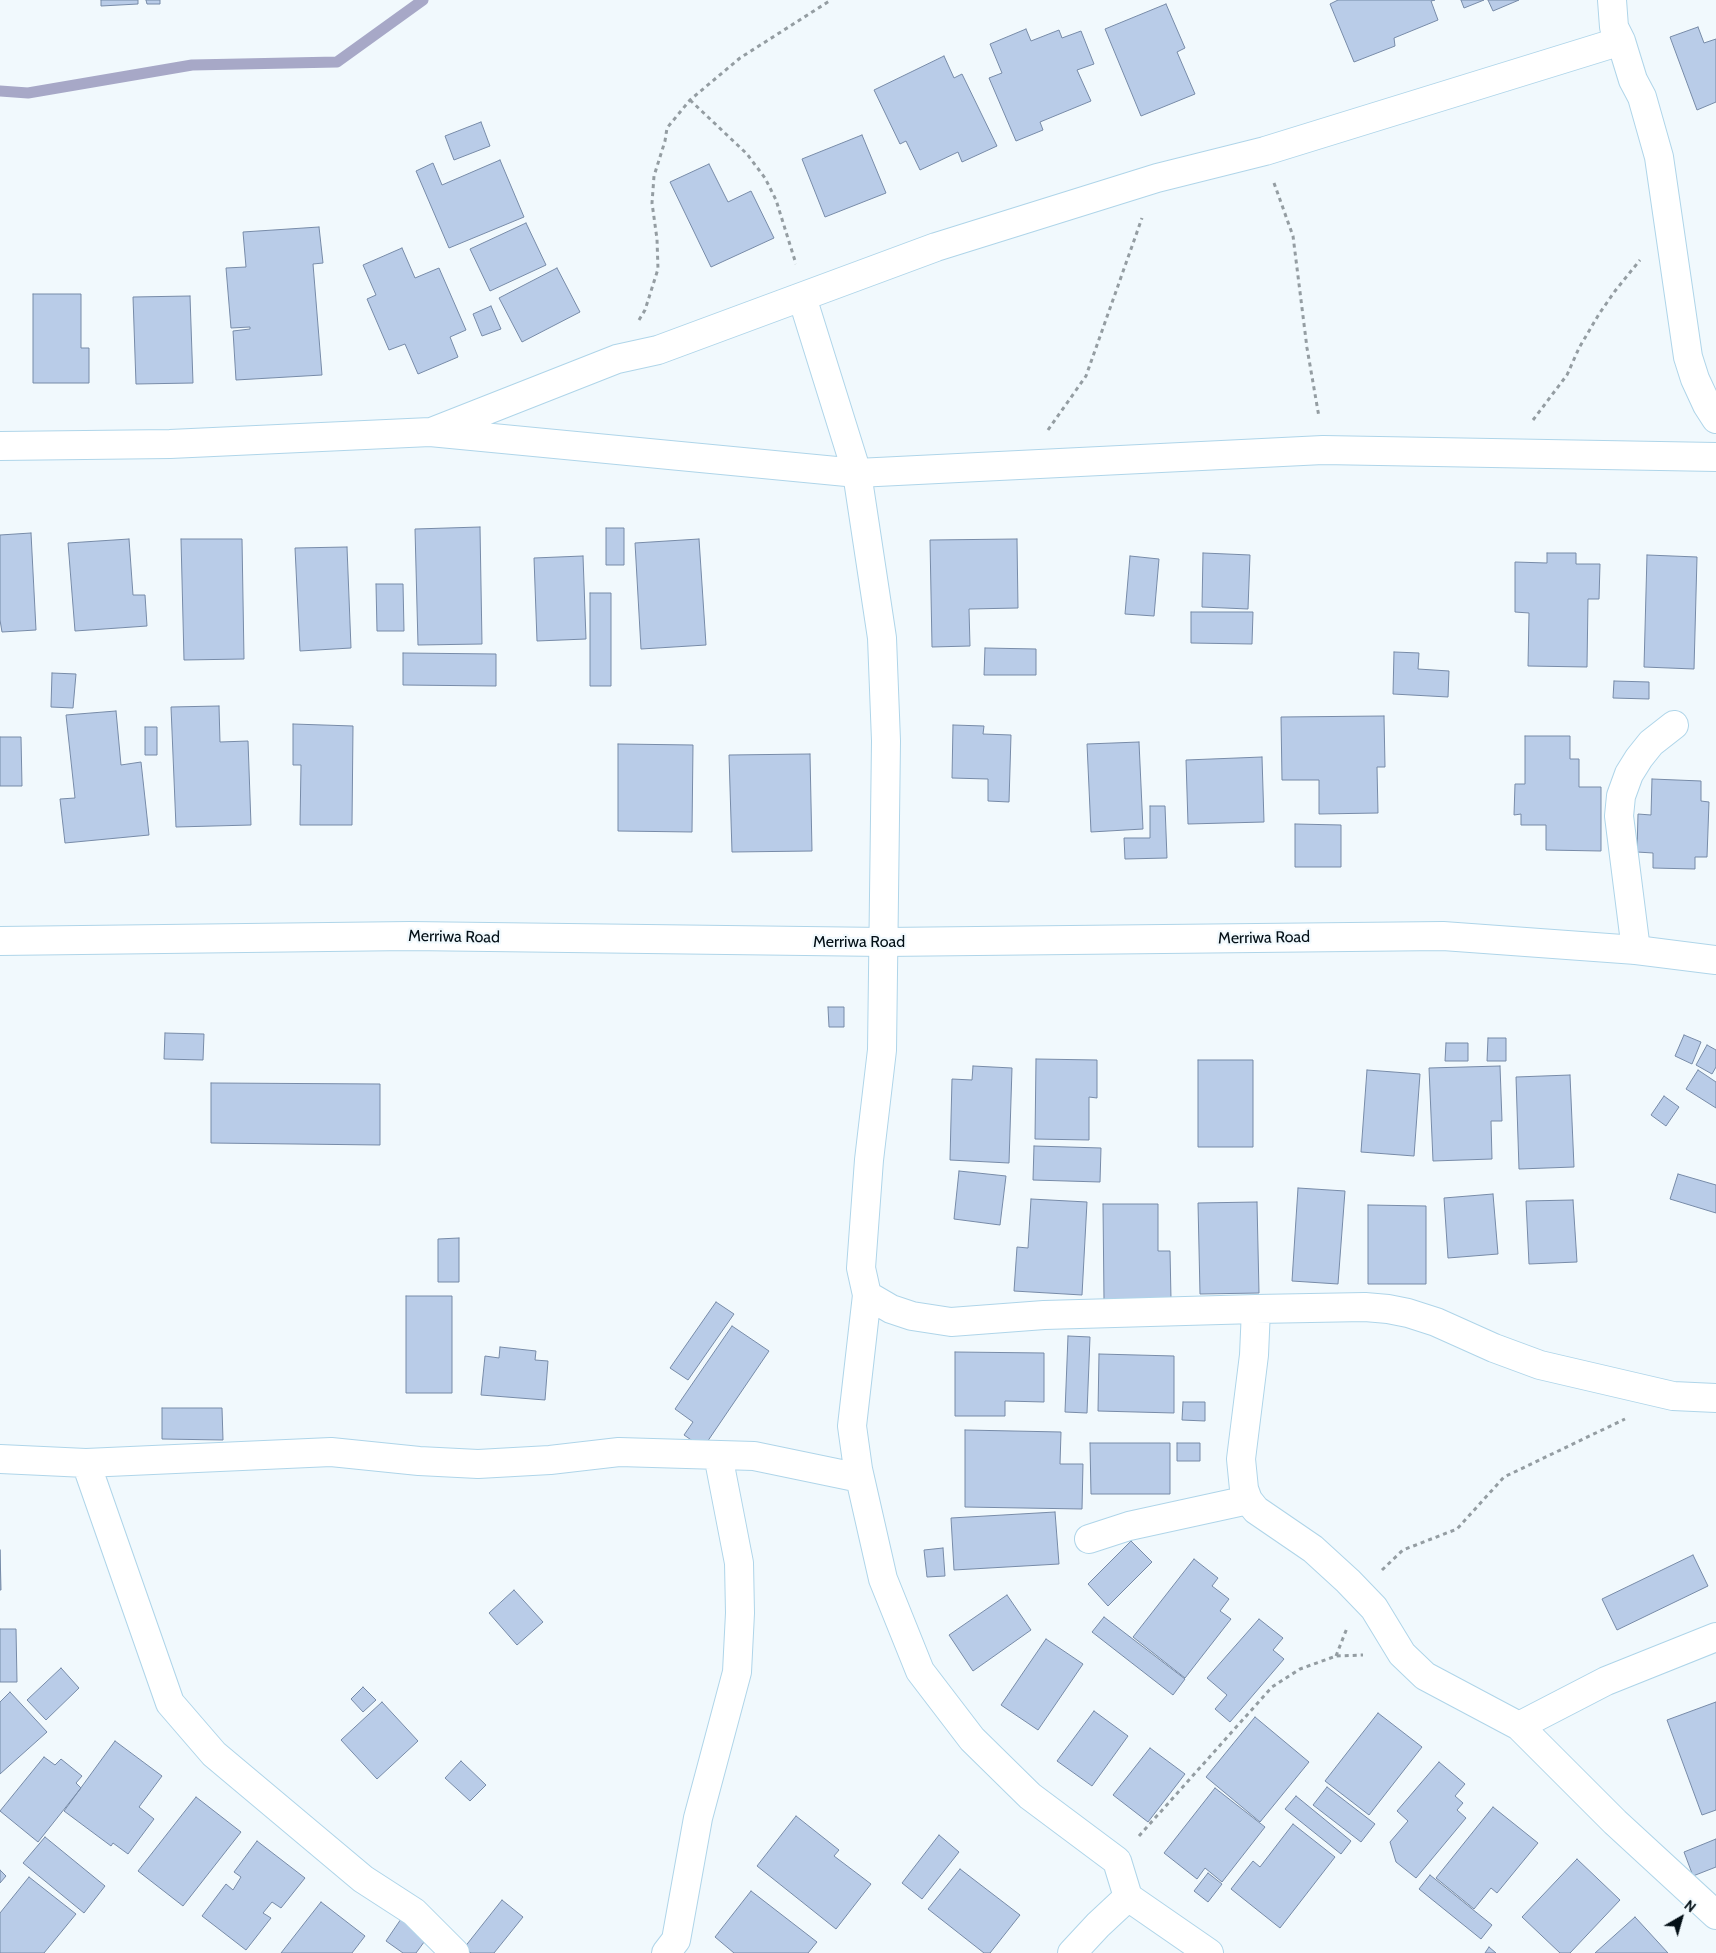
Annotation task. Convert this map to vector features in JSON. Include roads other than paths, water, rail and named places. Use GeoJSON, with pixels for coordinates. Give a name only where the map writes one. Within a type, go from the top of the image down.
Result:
{"type":"FeatureCollection","features":[{"type":"Feature","properties":{"kind":"street"},"geometry":{"type":"LineString","coordinates":[[1612,0],[1614,27],[1621,41],[1633,80],[1642,97],[1659,157],[1688,357],[1695,379],[1707,405],[1716,418]]}},
{"type":"Feature","properties":{"kind":"street"},"geometry":{"type":"LineString","coordinates":[[430,432],[617,359],[658,350],[936,247],[1157,178],[1265,151],[1621,41]]}},
{"type":"Feature","properties":{"kind":"street"},"geometry":{"type":"LineString","coordinates":[[805,296],[857,473],[882,638],[886,741],[882,1050],[869,1160],[861,1268],[867,1295],[852,1426],[860,1478],[883,1579],[920,1671],[972,1738],[1030,1796],[1117,1861],[1128,1897],[1209,1953]]}},
{"type":"Feature","properties":{"kind":"street"},"geometry":{"type":"LineString","coordinates":[[0,446],[170,444],[430,432],[857,473],[1323,450],[1716,457]]}},
{"type":"Feature","properties":{"kind":"street"},"geometry":{"type":"LineString","coordinates":[[1636,950],[1619,816],[1621,796],[1629,774],[1640,758],[1651,744],[1674,725]]}},
{"type":"Feature","properties":{"kind":"street","name":"Merriwa Road"},"geometry":{"type":"LineString","coordinates":[[0,942],[410,936],[884,942],[1443,936],[1636,950],[1716,960]]}},
{"type":"Feature","properties":{"kind":"street"},"geometry":{"type":"LineString","coordinates":[[867,1295],[891,1309],[912,1316],[951,1322],[1044,1315],[1365,1307],[1408,1313],[1436,1322],[1494,1348],[1540,1365],[1673,1396],[1716,1398]]}},
{"type":"Feature","properties":{"kind":"street"},"geometry":{"type":"LineString","coordinates":[[1256,1309],[1254,1354],[1241,1459],[1244,1489],[1248,1500],[1267,1519],[1313,1549],[1361,1594],[1374,1608],[1402,1654],[1425,1676],[1519,1726],[1615,1822],[1716,1915]]}},
{"type":"Feature","properties":{"kind":"street"},"geometry":{"type":"LineString","coordinates":[[0,1459],[86,1463],[331,1452],[419,1461],[478,1464],[550,1460],[619,1452],[718,1454],[754,1456],[860,1478]]}},
{"type":"Feature","properties":{"kind":"street"},"geometry":{"type":"LineString","coordinates":[[666,1953],[676,1940],[698,1818],[737,1672],[740,1613],[738,1562],[718,1454]]}},
{"type":"Feature","properties":{"kind":"street"},"geometry":{"type":"LineString","coordinates":[[86,1463],[170,1703],[214,1754],[363,1879],[414,1912],[455,1953]]}},
{"type":"Feature","properties":{"kind":"street"},"geometry":{"type":"LineString","coordinates":[[1089,1539],[1129,1526],[1248,1500]]}},
{"type":"Feature","properties":{"kind":"street"},"geometry":{"type":"LineString","coordinates":[[1519,1726],[1606,1681],[1716,1637]]}},
{"type":"Feature","properties":{"kind":"street"},"geometry":{"type":"LineString","coordinates":[[1072,1953],[1128,1897]]}},
{"type":"Feature","properties":{"kind":"waterway"},"geometry":{"type":"LineString","coordinates":[[0,91],[28,93],[192,65],[337,62],[423,0]]}}]}
